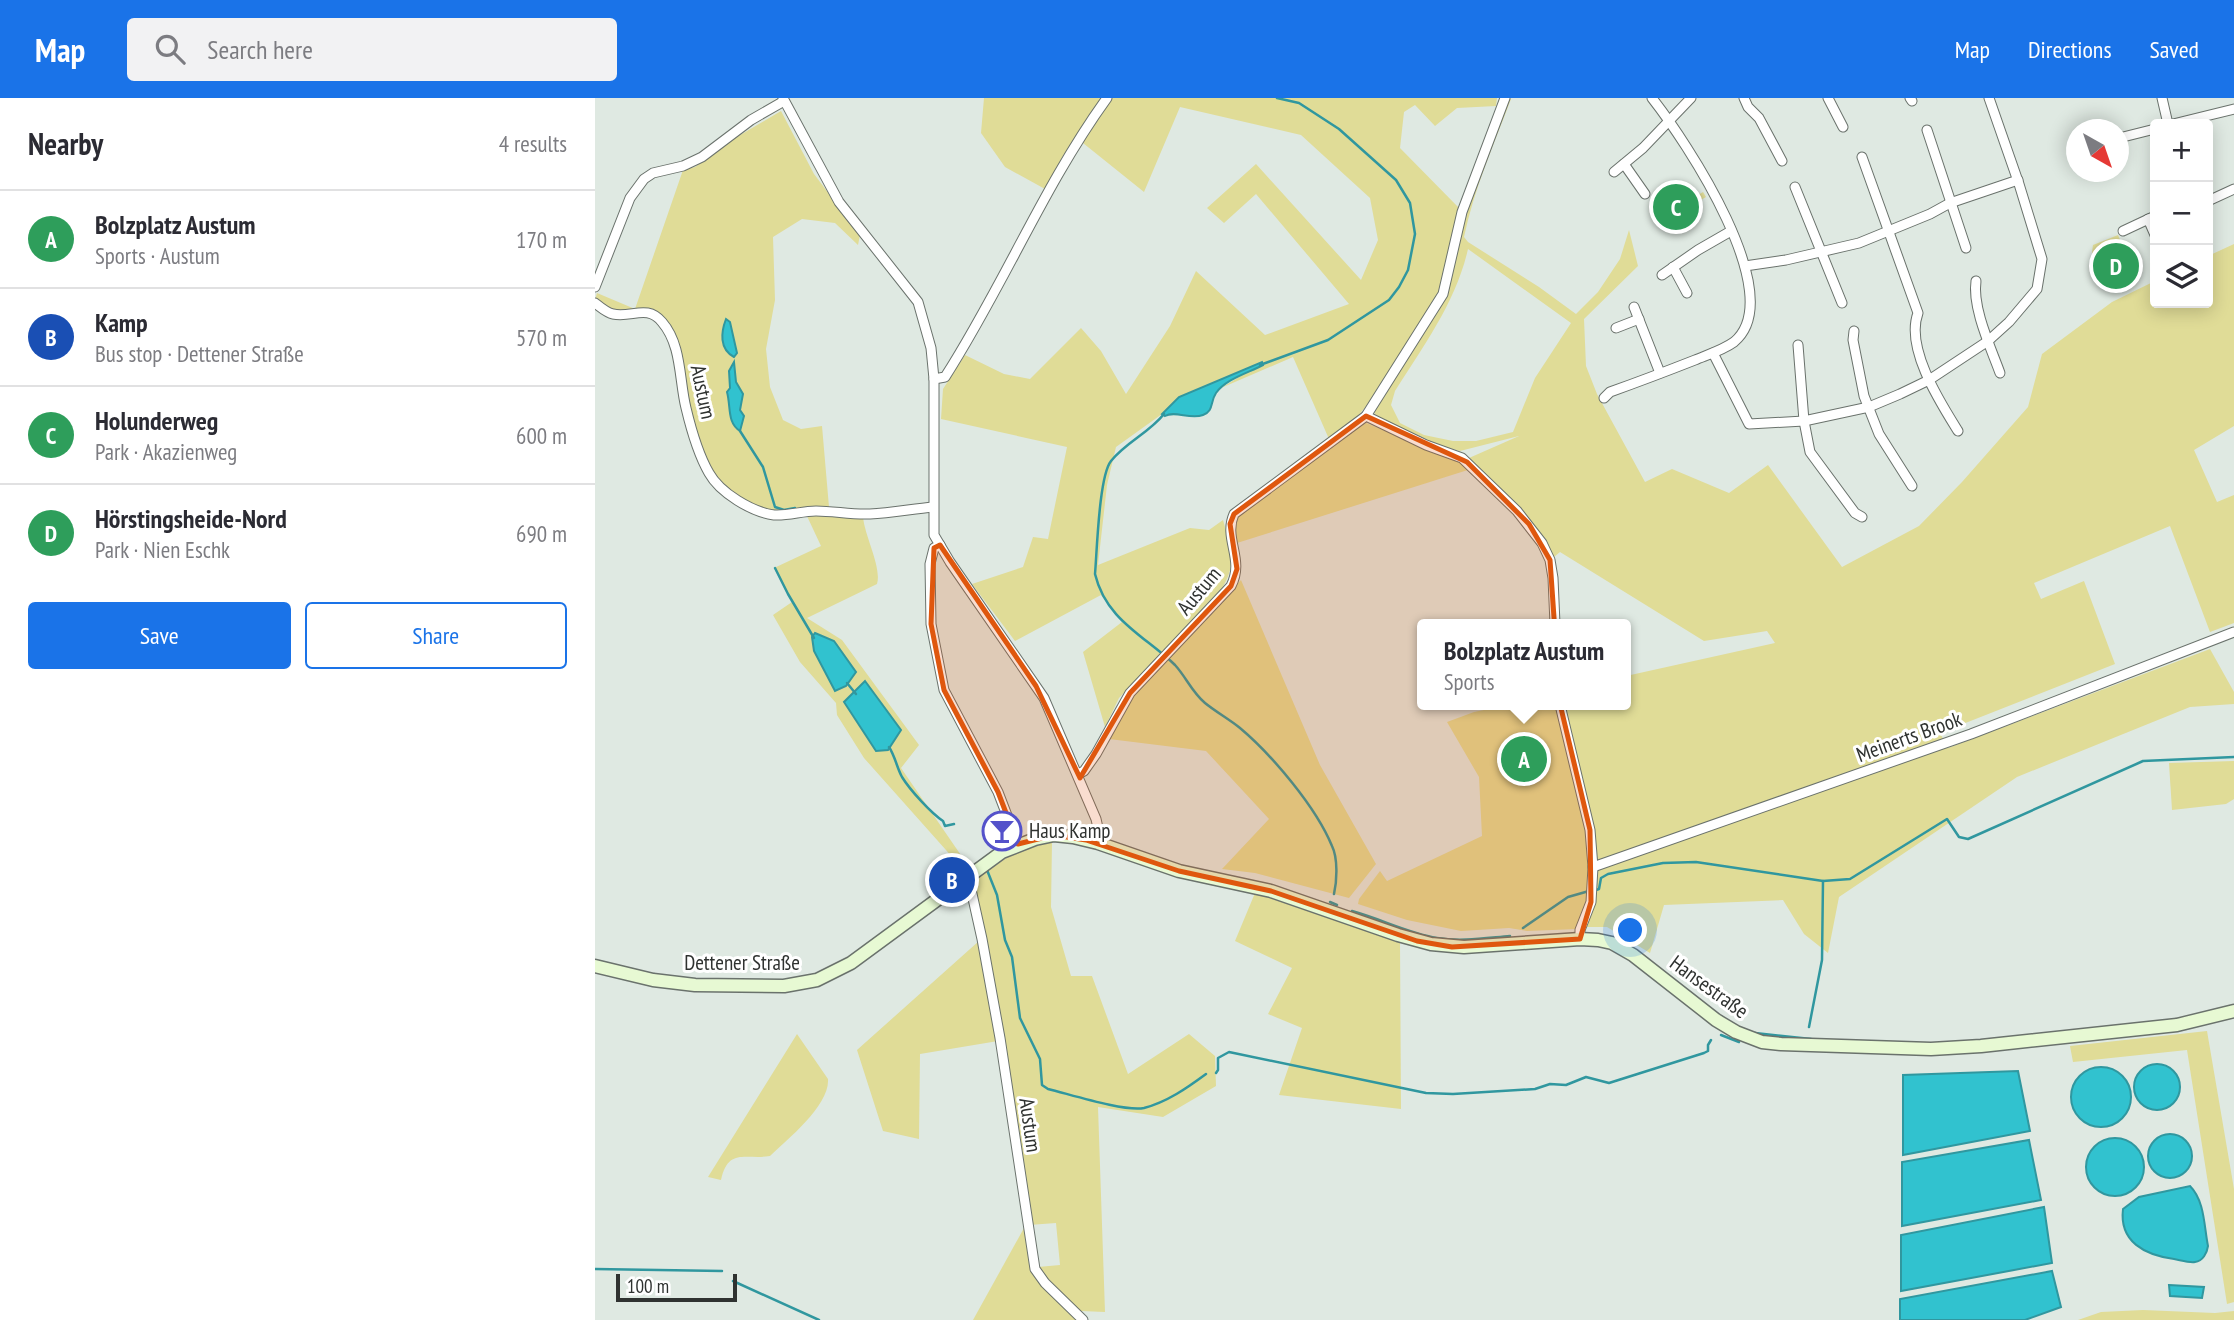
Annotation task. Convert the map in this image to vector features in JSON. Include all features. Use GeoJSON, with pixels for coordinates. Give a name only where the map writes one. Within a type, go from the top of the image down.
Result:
{"type":"FeatureCollection","features":[{"type":"Feature","properties":{"kind":"street"},"geometry":{"type":"LineString","coordinates":[[934,379],[945,377],[974,332],[1077,139],[1107,98]]}},
{"type":"Feature","properties":{"kind":"street"},"geometry":{"type":"LineString","coordinates":[[1604,398],[1609,392],[1713,353],[1734,342],[1748,320],[1752,299],[1745,266],[1715,194],[1669,120],[1652,98]]}},
{"type":"Feature","properties":{"kind":"street"},"geometry":{"type":"LineString","coordinates":[[1614,172],[1691,98]]}},
{"type":"Feature","properties":{"kind":"street"},"geometry":{"type":"LineString","coordinates":[[1744,98],[1748,107],[1759,118],[1782,161]]}},
{"type":"Feature","properties":{"kind":"street"},"geometry":{"type":"LineString","coordinates":[[1828,98],[1843,127]]}},
{"type":"Feature","properties":{"kind":"street"},"geometry":{"type":"LineString","coordinates":[[1713,353],[1749,424],[1804,421],[1869,407],[1929,380],[1988,341],[2009,322],[2037,289],[2042,259],[1989,98]]}},
{"type":"Feature","properties":{"kind":"street"},"geometry":{"type":"LineString","coordinates":[[2162,98],[2167,119]]}},
{"type":"Feature","properties":{"kind":"street"},"geometry":{"type":"LineString","coordinates":[[595,287],[630,198],[644,179],[653,173],[683,166],[702,157],[783,100],[839,202],[918,302],[931,348],[934,379],[934,535],[1044,698],[1099,827],[1098,843]]}},
{"type":"Feature","properties":{"kind":"street","name":"Austum"},"geometry":{"type":"LineString","coordinates":[[1078,774],[1084,771],[1096,754],[1130,693],[1231,586],[1237,569],[1230,524],[1234,514],[1366,416],[1443,294],[1462,212],[1504,100]]}},
{"type":"Feature","properties":{"kind":"street"},"geometry":{"type":"LineString","coordinates":[[2193,119],[2234,109]]}},
{"type":"Feature","properties":{"kind":"street"},"geometry":{"type":"LineString","coordinates":[[1927,130],[1966,248]]}},
{"type":"Feature","properties":{"kind":"street"},"geometry":{"type":"LineString","coordinates":[[2129,136],[2150,130]]}},
{"type":"Feature","properties":{"kind":"street"},"geometry":{"type":"LineString","coordinates":[[1862,157],[1918,313],[1914,332],[1929,380],[1958,431]]}},
{"type":"Feature","properties":{"kind":"street"},"geometry":{"type":"LineString","coordinates":[[1624,164],[1644,194]]}},
{"type":"Feature","properties":{"kind":"street"},"geometry":{"type":"LineString","coordinates":[[1745,266],[1859,243],[1950,203],[2018,180]]}},
{"type":"Feature","properties":{"kind":"street"},"geometry":{"type":"LineString","coordinates":[[1795,187],[1842,303]]}},
{"type":"Feature","properties":{"kind":"street"},"geometry":{"type":"LineString","coordinates":[[2213,199],[2234,189]]}},
{"type":"Feature","properties":{"kind":"street"},"geometry":{"type":"LineString","coordinates":[[2123,231],[2150,218]]}},
{"type":"Feature","properties":{"kind":"street"},"geometry":{"type":"LineString","coordinates":[[1662,275],[1731,231]]}},
{"type":"Feature","properties":{"kind":"street"},"geometry":{"type":"LineString","coordinates":[[1673,267],[1687,292]]}},
{"type":"Feature","properties":{"kind":"street"},"geometry":{"type":"LineString","coordinates":[[1976,281],[1974,291],[2000,373]]}},
{"type":"Feature","properties":{"kind":"street","name":"Austum"},"geometry":{"type":"LineString","coordinates":[[595,303],[612,314],[644,311],[661,320],[670,332],[677,352],[681,389],[690,425],[709,475],[737,500],[757,512],[778,515],[806,511],[867,514],[933,507]]}},
{"type":"Feature","properties":{"kind":"street"},"geometry":{"type":"LineString","coordinates":[[1634,307],[1660,373]]}},
{"type":"Feature","properties":{"kind":"street"},"geometry":{"type":"LineString","coordinates":[[1616,328],[1639,319]]}},
{"type":"Feature","properties":{"kind":"street"},"geometry":{"type":"LineString","coordinates":[[1854,331],[1853,340],[1864,396],[1879,434],[1912,486]]}},
{"type":"Feature","properties":{"kind":"street"},"geometry":{"type":"LineString","coordinates":[[1798,345],[1804,421],[1810,452],[1854,513],[1862,517]]}},
{"type":"Feature","properties":{"kind":"street"},"geometry":{"type":"LineString","coordinates":[[1366,416],[1426,445],[1462,458],[1517,510],[1542,543],[1550,560],[1555,619]]}},
{"type":"Feature","properties":{"kind":"street"},"geometry":{"type":"LineString","coordinates":[[940,545],[934,548],[930,564],[931,624],[944,690],[998,792],[1018,844]]}},
{"type":"Feature","properties":{"kind":"street","name":"Meinerts Brook"},"geometry":{"type":"LineString","coordinates":[[1593,867],[1971,734],[2234,632]]}},
{"type":"Feature","properties":{"kind":"street"},"geometry":{"type":"LineString","coordinates":[[1561,710],[1588,818],[1593,867],[1591,902],[1580,930],[1580,939]]}},
{"type":"Feature","properties":{"kind":"street","name":"Dettener Straße"},"geometry":{"type":"LineString","coordinates":[[595,966],[653,980],[695,985],[803,984],[826,977],[851,963],[968,876],[1018,844],[1054,835],[1098,843]]}},
{"type":"Feature","properties":{"kind":"street","name":"Hansestraße"},"geometry":{"type":"LineString","coordinates":[[1098,843],[1179,871],[1271,891],[1431,944],[1476,947],[1598,940],[1622,948],[1716,1020],[1736,1032],[1762,1042],[1957,1048],[2177,1025],[2234,1012]]}},
{"type":"Feature","properties":{"kind":"street","name":"Austum"},"geometry":{"type":"LineString","coordinates":[[968,876],[998,1026],[1035,1269],[1045,1283],[1083,1320]]}},
{"type":"Feature","properties":{"kind":"highlighted area"},"geometry":{"type":"Polygon","coordinates":[[[1366,416],[1467,462],[1529,524],[1550,560],[1560,704],[1590,830],[1591,902],[1580,939],[1452,947],[1417,941],[1271,891],[1179,871],[1086,840],[1054,835],[1018,844],[998,792],[944,690],[931,624],[934,548],[940,545],[1036,686],[1080,778],[1130,693],[1231,586],[1237,569],[1230,524],[1234,514],[1366,416]]]}},
{"type":"Feature","properties":{"kind":"shaded area"},"geometry":{"type":"Polygon","coordinates":[[[984,98],[1497,98],[1496,106],[1457,108],[1435,126],[1415,105],[1404,112],[1400,148],[1459,208],[1439,293],[1358,416],[1329,439],[1293,357],[1221,388],[1262,363],[1179,397],[1162,414],[1116,447],[1107,485],[1098,565],[1190,528],[1209,530],[1223,520],[1231,564],[1221,590],[1119,698],[1105,727],[1083,652],[1122,622],[1101,595],[1015,641],[972,584],[1023,567],[1033,537],[1048,539],[1067,447],[941,419],[943,389],[965,355],[1004,374],[1030,379],[1081,328],[1101,351],[1126,394],[1170,326],[1196,271],[1265,335],[1349,304],[1256,194],[1224,223],[1207,208],[1256,164],[1361,280],[1378,240],[1370,198],[1301,135],[1180,107],[1144,192],[1078,139],[1068,157],[1064,154],[1045,189],[1005,167],[981,133],[984,98]]]}},
{"type":"Feature","properties":{"kind":"shaded area"},"geometry":{"type":"Polygon","coordinates":[[[1508,98],[1511,99],[1479,184],[1464,237],[1576,314],[1598,292],[1620,259],[1629,230],[1638,266],[1584,319],[1586,366],[1597,394],[1645,482],[1672,469],[1729,493],[1768,465],[1842,567],[1919,526],[1962,482],[2028,407],[2042,354],[2112,302],[2150,283],[2150,308],[2213,308],[2213,254],[2234,244],[2234,426],[2194,450],[2217,502],[2234,495],[2234,623],[2210,632],[2170,526],[2034,583],[2041,599],[2084,581],[2115,664],[1940,733],[1948,748],[2210,649],[2234,692],[2234,704],[2190,707],[2017,777],[1839,897],[1828,953],[1804,934],[1783,900],[1664,905],[1650,953],[1607,927],[1584,927],[1596,868],[1564,710],[1631,710],[1631,675],[1775,643],[1767,631],[1704,641],[1560,552],[1554,557],[1526,516],[1469,458],[1519,436],[1460,451],[1441,446],[1376,416],[1373,410],[1447,296],[1465,217],[1508,98]],[[1468,249],[1456,287],[1428,340],[1395,391],[1391,405],[1400,423],[1424,435],[1453,441],[1476,441],[1513,432],[1535,378],[1571,323],[1468,249]]]}},
{"type":"Feature","properties":{"kind":"shaded area"},"geometry":{"type":"Polygon","coordinates":[[[781,111],[814,174],[860,235],[858,245],[835,223],[802,219],[773,237],[775,300],[766,349],[770,387],[783,420],[801,429],[822,426],[829,507],[775,512],[757,509],[739,499],[712,473],[693,425],[664,320],[613,311],[595,300],[597,293],[635,309],[683,170],[695,167],[730,141],[781,111]]]}},
{"type":"Feature","properties":{"kind":"shaded area"},"geometry":{"type":"Polygon","coordinates":[[[1703,192],[1706,197],[1666,220],[1658,210],[1679,197],[1683,204],[1703,192]]]}},
{"type":"Feature","properties":{"kind":"shaded area"},"geometry":{"type":"Polygon","coordinates":[[[2118,235],[2138,281],[2117,292],[2110,289],[2092,252],[2093,245],[2118,235]]]}},
{"type":"Feature","properties":{"kind":"shaded area"},"geometry":{"type":"Polygon","coordinates":[[[1364,422],[1471,469],[1237,543],[1232,524],[1237,515],[1364,422]]]}},
{"type":"Feature","properties":{"kind":"shaded area"},"geometry":{"type":"Polygon","coordinates":[[[806,514],[863,517],[877,570],[877,584],[807,618],[842,640],[919,745],[901,768],[967,864],[962,868],[864,758],[837,715],[836,703],[800,662],[773,615],[792,602],[774,568],[821,546],[806,514]]]}},
{"type":"Feature","properties":{"kind":"shaded area"},"geometry":{"type":"Polygon","coordinates":[[[1241,580],[1320,765],[1376,864],[1349,898],[1255,873],[1222,869],[1269,819],[1206,751],[1109,739],[1126,703],[1241,580]]]}},
{"type":"Feature","properties":{"kind":"shaded area"},"geometry":{"type":"Polygon","coordinates":[[[1557,710],[1588,830],[1589,902],[1578,929],[1527,931],[1509,928],[1461,931],[1407,920],[1358,904],[1380,871],[1387,881],[1482,836],[1479,777],[1447,722],[1474,712],[1557,710]]]}},
{"type":"Feature","properties":{"kind":"shaded area"},"geometry":{"type":"Polygon","coordinates":[[[2234,761],[2234,799],[2226,804],[2172,810],[2169,763],[2234,761]]]}},
{"type":"Feature","properties":{"kind":"shaded area"},"geometry":{"type":"Polygon","coordinates":[[[1052,842],[1051,907],[1071,976],[1092,976],[1128,1074],[1189,1034],[1215,1056],[1216,1086],[1163,1117],[1098,1107],[1105,1312],[1081,1311],[1043,1276],[1038,1267],[1060,1265],[1056,1223],[1029,1225],[974,880],[1015,852],[1052,842]]]}},
{"type":"Feature","properties":{"kind":"shaded area"},"geometry":{"type":"Polygon","coordinates":[[[1255,893],[1400,942],[1401,1109],[1279,1095],[1302,1028],[1268,1014],[1292,968],[1235,941],[1255,893]]]}},
{"type":"Feature","properties":{"kind":"shaded area"},"geometry":{"type":"Polygon","coordinates":[[[979,941],[998,1041],[920,1054],[919,1139],[883,1131],[857,1050],[979,941]]]}},
{"type":"Feature","properties":{"kind":"shaded area"},"geometry":{"type":"Polygon","coordinates":[[[2207,1031],[2234,1189],[2234,1302],[2227,1304],[2187,1050],[2073,1062],[2070,1046],[2207,1031]]]}},
{"type":"Feature","properties":{"kind":"shaded area"},"geometry":{"type":"Polygon","coordinates":[[[797,1034],[828,1079],[822,1100],[807,1121],[770,1156],[733,1159],[724,1170],[721,1180],[708,1177],[797,1034]]]}},
{"type":"Feature","properties":{"kind":"shaded area"},"geometry":{"type":"Polygon","coordinates":[[[1024,1228],[1033,1269],[1080,1320],[973,1320],[1024,1228]]]}},
{"type":"Feature","properties":{"kind":"shaded area"},"geometry":{"type":"Polygon","coordinates":[[[2143,1310],[2215,1313],[2234,1311],[2234,1320],[2078,1320],[2101,1312],[2143,1310]]]}},
{"type":"Feature","properties":{"kind":"water"},"geometry":{"type":"Polygon","coordinates":[[[726,319],[730,322],[737,353],[734,357],[724,345],[723,329],[726,319]]]}},
{"type":"Feature","properties":{"kind":"water"},"geometry":{"type":"Polygon","coordinates":[[[734,362],[736,382],[743,394],[740,410],[744,416],[740,431],[731,419],[727,392],[730,388],[729,371],[734,362]]]}},
{"type":"Feature","properties":{"kind":"water"},"geometry":{"type":"Polygon","coordinates":[[[1262,362],[1263,365],[1220,388],[1206,413],[1198,416],[1162,414],[1179,397],[1262,362]]]}},
{"type":"Feature","properties":{"kind":"water"},"geometry":{"type":"Polygon","coordinates":[[[815,633],[834,641],[856,672],[846,686],[835,691],[814,651],[812,637],[815,633]]]}},
{"type":"Feature","properties":{"kind":"water"},"geometry":{"type":"Polygon","coordinates":[[[865,681],[901,730],[888,750],[876,751],[844,702],[865,681]]]}},
{"type":"Feature","properties":{"kind":"water"},"geometry":{"type":"Polygon","coordinates":[[[2157,1064],[2173,1071],[2180,1087],[2173,1103],[2157,1110],[2141,1103],[2134,1087],[2141,1071],[2157,1064]]]}},
{"type":"Feature","properties":{"kind":"water"},"geometry":{"type":"Polygon","coordinates":[[[2101,1067],[2122,1076],[2131,1097],[2122,1118],[2101,1127],[2080,1118],[2071,1097],[2080,1076],[2101,1067]]]}},
{"type":"Feature","properties":{"kind":"water"},"geometry":{"type":"Polygon","coordinates":[[[2018,1071],[2030,1131],[1903,1155],[1903,1075],[2018,1071]]]}},
{"type":"Feature","properties":{"kind":"water"},"geometry":{"type":"Polygon","coordinates":[[[2170,1134],[2179,1135],[2186,1140],[2191,1147],[2191,1165],[2186,1172],[2179,1177],[2170,1178],[2161,1177],[2154,1172],[2149,1165],[2148,1156],[2149,1147],[2154,1140],[2161,1135],[2170,1134]]]}},
{"type":"Feature","properties":{"kind":"water"},"geometry":{"type":"Polygon","coordinates":[[[2115,1138],[2126,1140],[2139,1151],[2144,1167],[2142,1178],[2131,1191],[2115,1196],[2104,1194],[2091,1183],[2086,1167],[2088,1156],[2099,1143],[2115,1138]]]}},
{"type":"Feature","properties":{"kind":"water"},"geometry":{"type":"Polygon","coordinates":[[[2029,1140],[2041,1200],[1902,1226],[1902,1162],[2029,1140]]]}},
{"type":"Feature","properties":{"kind":"water"},"geometry":{"type":"Polygon","coordinates":[[[2190,1186],[2199,1199],[2203,1214],[2208,1246],[2206,1254],[2193,1262],[2163,1257],[2136,1245],[2125,1230],[2123,1209],[2139,1197],[2190,1186]]]}},
{"type":"Feature","properties":{"kind":"water"},"geometry":{"type":"Polygon","coordinates":[[[2044,1207],[2052,1263],[1901,1291],[1901,1235],[2044,1207]]]}},
{"type":"Feature","properties":{"kind":"water"},"geometry":{"type":"Polygon","coordinates":[[[2052,1271],[2061,1307],[2025,1320],[1900,1320],[1900,1299],[2052,1271]]]}},
{"type":"Feature","properties":{"kind":"water"},"geometry":{"type":"Polygon","coordinates":[[[2169,1285],[2204,1287],[2202,1298],[2170,1296],[2169,1285]]]}},
{"type":"Feature","properties":{"kind":"waterway"},"geometry":{"type":"LineString","coordinates":[[1260,365],[1328,340],[1389,300],[1408,270],[1415,234],[1410,203],[1396,180],[1339,129],[1299,103],[1277,98]]}},
{"type":"Feature","properties":{"kind":"waterway"},"geometry":{"type":"LineString","coordinates":[[1164,414],[1117,454],[1107,469],[1101,497],[1095,574],[1100,590],[1117,615],[1175,665],[1200,699],[1252,739],[1292,782],[1325,831],[1334,851],[1334,894]]}},
{"type":"Feature","properties":{"kind":"waterway"},"geometry":{"type":"LineString","coordinates":[[740,431],[763,467],[775,507],[784,510],[795,508]]}},
{"type":"Feature","properties":{"kind":"waterway"},"geometry":{"type":"LineString","coordinates":[[775,568],[814,638]]}},
{"type":"Feature","properties":{"kind":"waterway"},"geometry":{"type":"LineString","coordinates":[[847,683],[856,694]]}},
{"type":"Feature","properties":{"kind":"waterway"},"geometry":{"type":"LineString","coordinates":[[889,747],[902,777],[915,795],[945,826],[954,824]]}},
{"type":"Feature","properties":{"kind":"waterway"},"geometry":{"type":"LineString","coordinates":[[1596,890],[1599,889],[1601,878],[1608,874],[1663,863],[1696,862],[1823,881],[1850,879],[1947,819],[1959,837],[1968,839],[2143,761],[2234,757]]}},
{"type":"Feature","properties":{"kind":"waterway"},"geometry":{"type":"LineString","coordinates":[[987,870],[997,895],[1005,940],[1012,957],[1020,1018],[1040,1059],[1042,1085],[1048,1089],[1135,1109],[1169,1098],[1206,1074]]}},
{"type":"Feature","properties":{"kind":"waterway"},"geometry":{"type":"LineString","coordinates":[[1809,1027],[1822,960],[1823,881]]}},
{"type":"Feature","properties":{"kind":"waterway"},"geometry":{"type":"LineString","coordinates":[[1523,928],[1568,897],[1589,891]]}},
{"type":"Feature","properties":{"kind":"waterway"},"geometry":{"type":"LineString","coordinates":[[1330,902],[1337,905]]}},
{"type":"Feature","properties":{"kind":"waterway"},"geometry":{"type":"LineString","coordinates":[[1352,911],[1437,938],[1464,940],[1510,936]]}},
{"type":"Feature","properties":{"kind":"waterway"},"geometry":{"type":"LineString","coordinates":[[1755,1033],[1811,1039]]}},
{"type":"Feature","properties":{"kind":"waterway"},"geometry":{"type":"LineString","coordinates":[[1721,1035],[1739,1042]]}},
{"type":"Feature","properties":{"kind":"waterway"},"geometry":{"type":"LineString","coordinates":[[1216,1073],[1218,1058],[1229,1052],[1426,1093],[1535,1089],[1550,1084],[1566,1085],[1586,1077],[1609,1083],[1704,1053],[1708,1051],[1711,1040]]}},
{"type":"Feature","properties":{"kind":"waterway"},"geometry":{"type":"LineString","coordinates":[[595,1269],[722,1271]]}},
{"type":"Feature","properties":{"kind":"waterway"},"geometry":{"type":"LineString","coordinates":[[733,1281],[819,1320]]}},
{"type":"Feature","properties":{"kind":"place","name":"Holunderweg"},"geometry":{"type":"Point","coordinates":[1676,207]}},
{"type":"Feature","properties":{"kind":"place","name":"Hörstingsheide-Nord"},"geometry":{"type":"Point","coordinates":[2116,266]}},
{"type":"Feature","properties":{"kind":"place","name":"Bolzplatz Austum"},"geometry":{"type":"Point","coordinates":[1524,759]}},
{"type":"Feature","properties":{"kind":"place","name":"Haus Kamp"},"geometry":{"type":"Point","coordinates":[1002,831]}},
{"type":"Feature","properties":{"kind":"place","name":"Kamp"},"geometry":{"type":"Point","coordinates":[952,880]}}]}
